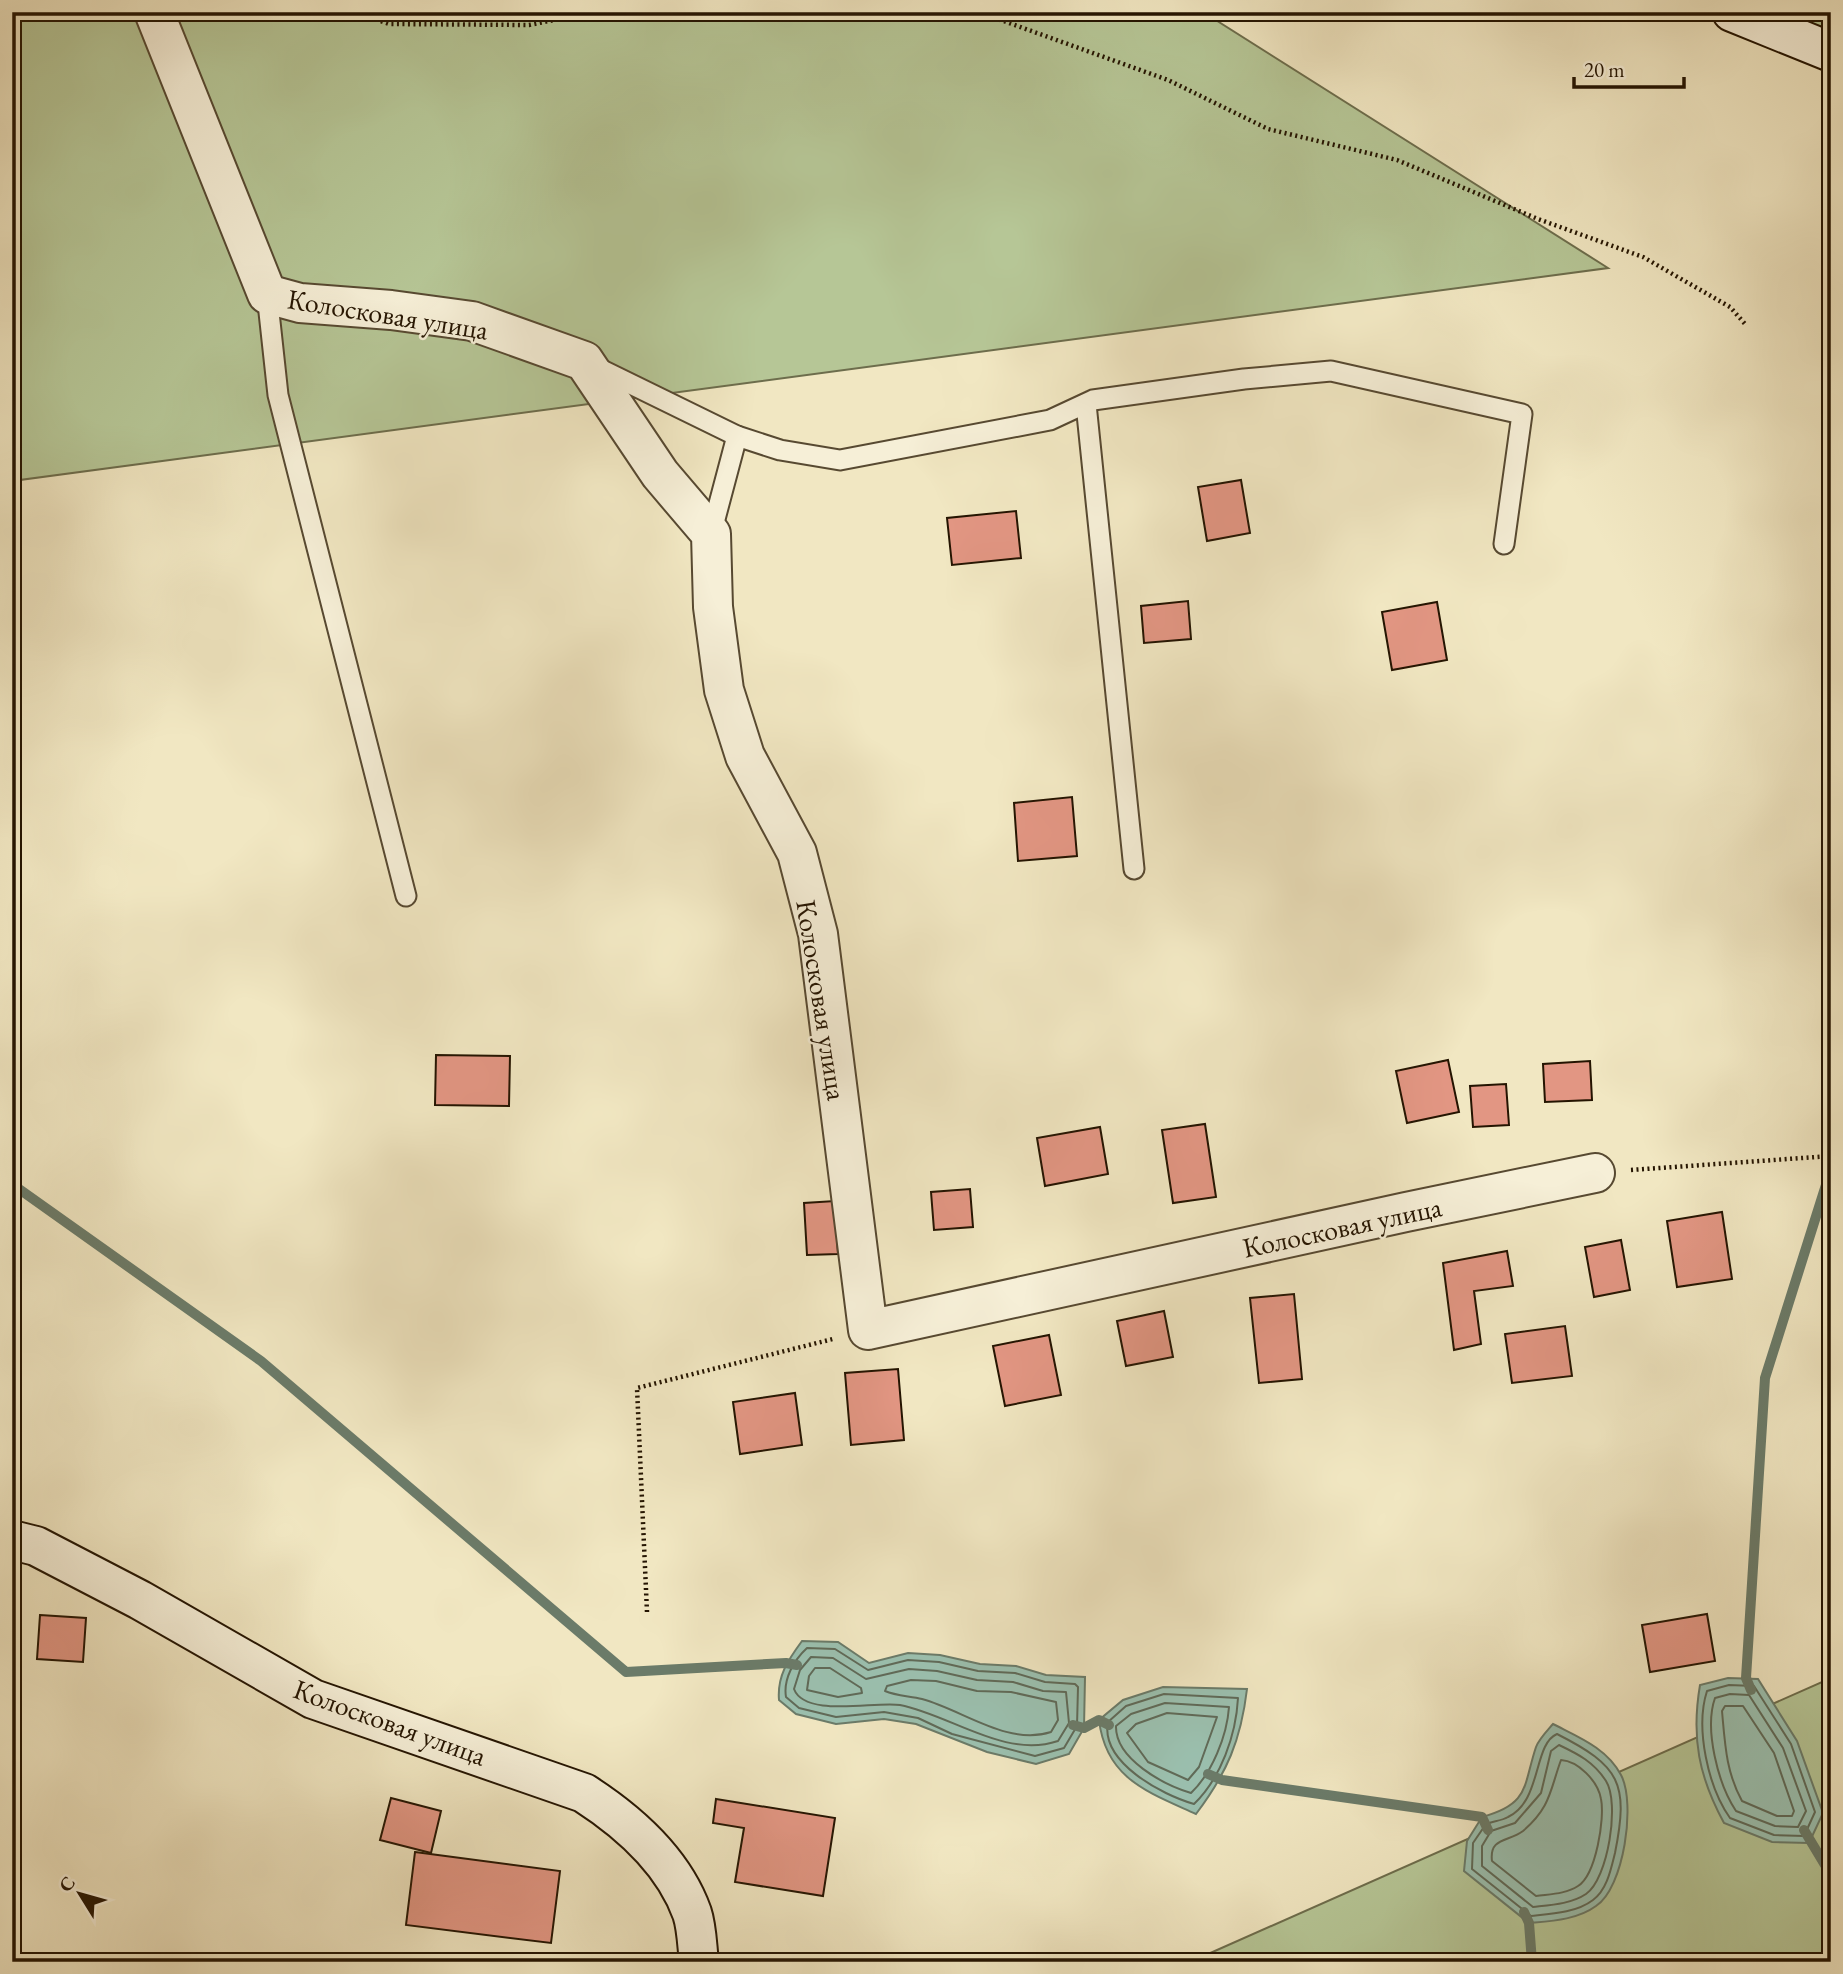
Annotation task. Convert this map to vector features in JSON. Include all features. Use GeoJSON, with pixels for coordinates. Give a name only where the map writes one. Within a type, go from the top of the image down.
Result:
{"type":"FeatureCollection","features":[{"type":"Feature","properties":{"kind":"street","name":"Колосковая улица"},"geometry":{"type":"LineString","coordinates":[[154,12],[267,293],[300,303],[391,310],[472,321],[584,361]]}},
{"type":"Feature","properties":{"kind":"street"},"geometry":{"type":"LineString","coordinates":[[1732,12],[1831,52]]}},
{"type":"Feature","properties":{"kind":"street"},"geometry":{"type":"LineString","coordinates":[[584,361],[660,474],[711,534]]}},
{"type":"Feature","properties":{"kind":"street","name":"Колосковая улица"},"geometry":{"type":"LineString","coordinates":[[711,534],[713,607],[724,691],[745,756],[797,853],[818,934],[868,1330],[1595,1173]]}},
{"type":"Feature","properties":{"kind":"street","name":"Колосковая улица"},"geometry":{"type":"LineString","coordinates":[[12,1540],[36,1546],[139,1600],[313,1699],[584,1793],[622,1818],[674,1876],[692,1914],[699,1962]]}},
{"type":"Feature","properties":{"kind":"lane"},"geometry":{"type":"LineString","coordinates":[[267,293],[278,395],[405,896]]}},
{"type":"Feature","properties":{"kind":"lane"},"geometry":{"type":"LineString","coordinates":[[584,361],[737,436],[780,450],[841,460],[1050,420],[1086,404],[1244,379],[1331,371],[1522,414],[1504,544]]}},
{"type":"Feature","properties":{"kind":"lane"},"geometry":{"type":"LineString","coordinates":[[1086,404],[1134,869]]}},
{"type":"Feature","properties":{"kind":"lane"},"geometry":{"type":"LineString","coordinates":[[711,534],[737,436]]}},
{"type":"Feature","properties":{"kind":"path"},"geometry":{"type":"LineString","coordinates":[[355,12],[389,24],[478,25],[529,25],[594,12]]}},
{"type":"Feature","properties":{"kind":"path"},"geometry":{"type":"LineString","coordinates":[[950,12],[998,19],[1168,80],[1268,129],[1397,160],[1538,219],[1643,257],[1730,307],[1746,325]]}},
{"type":"Feature","properties":{"kind":"path"},"geometry":{"type":"LineString","coordinates":[[1595,1173],[1831,1156]]}},
{"type":"Feature","properties":{"kind":"path"},"geometry":{"type":"LineString","coordinates":[[647,1612],[637,1388],[868,1330]]}},
{"type":"Feature","properties":{"kind":"shaded area"},"geometry":{"type":"Polygon","coordinates":[[[12,12],[1203,12],[1608,268],[12,481],[12,12]]]}},
{"type":"Feature","properties":{"kind":"shaded area"},"geometry":{"type":"Polygon","coordinates":[[[1775,12],[1823,12],[1831,19],[1831,36],[1775,12]]]}},
{"type":"Feature","properties":{"kind":"shaded area"},"geometry":{"type":"Polygon","coordinates":[[[1831,1678],[1831,1962],[1190,1962],[1831,1678]]]}},
{"type":"Feature","properties":{"kind":"water"},"geometry":{"type":"Polygon","coordinates":[[[802,1641],[838,1642],[869,1663],[908,1653],[940,1655],[980,1664],[1016,1666],[1046,1675],[1085,1677],[1084,1728],[1069,1754],[1036,1764],[987,1752],[916,1724],[884,1719],[836,1724],[796,1714],[779,1700],[779,1691],[784,1669],[802,1641]]]}},
{"type":"Feature","properties":{"kind":"water"},"geometry":{"type":"Polygon","coordinates":[[[1728,1678],[1758,1679],[1797,1741],[1823,1813],[1809,1843],[1772,1842],[1724,1823],[1715,1806],[1699,1757],[1697,1704],[1700,1685],[1728,1678]]]}},
{"type":"Feature","properties":{"kind":"water"},"geometry":{"type":"Polygon","coordinates":[[[1163,1687],[1247,1689],[1241,1724],[1231,1755],[1196,1814],[1132,1781],[1110,1756],[1103,1740],[1099,1720],[1123,1700],[1163,1687]]]}},
{"type":"Feature","properties":{"kind":"water"},"geometry":{"type":"Polygon","coordinates":[[[1553,1724],[1600,1750],[1621,1775],[1627,1805],[1625,1844],[1614,1882],[1596,1906],[1572,1917],[1529,1923],[1464,1871],[1467,1841],[1482,1817],[1498,1812],[1517,1799],[1526,1783],[1537,1744],[1553,1724]]]}},
{"type":"Feature","properties":{"kind":"building"},"geometry":{"type":"Polygon","coordinates":[[[1241,480],[1250,533],[1207,541],[1198,487],[1241,480]]]}},
{"type":"Feature","properties":{"kind":"building"},"geometry":{"type":"Polygon","coordinates":[[[1016,511],[1021,558],[952,565],[947,518],[1016,511]]]}},
{"type":"Feature","properties":{"kind":"building"},"geometry":{"type":"Polygon","coordinates":[[[1188,601],[1191,639],[1144,643],[1141,606],[1188,601]]]}},
{"type":"Feature","properties":{"kind":"building"},"geometry":{"type":"Polygon","coordinates":[[[1437,602],[1447,660],[1392,670],[1382,612],[1437,602]]]}},
{"type":"Feature","properties":{"kind":"building"},"geometry":{"type":"Polygon","coordinates":[[[12,728],[15,728],[13,813],[12,813],[12,728]]]}},
{"type":"Feature","properties":{"kind":"building"},"geometry":{"type":"Polygon","coordinates":[[[1072,797],[1077,856],[1018,861],[1014,803],[1072,797]]]}},
{"type":"Feature","properties":{"kind":"building"},"geometry":{"type":"Polygon","coordinates":[[[436,1055],[510,1056],[509,1106],[435,1105],[436,1055]]]}},
{"type":"Feature","properties":{"kind":"building"},"geometry":{"type":"Polygon","coordinates":[[[1448,1060],[1459,1112],[1407,1123],[1396,1071],[1448,1060]]]}},
{"type":"Feature","properties":{"kind":"building"},"geometry":{"type":"Polygon","coordinates":[[[1590,1061],[1592,1100],[1545,1102],[1543,1064],[1590,1061]]]}},
{"type":"Feature","properties":{"kind":"building"},"geometry":{"type":"Polygon","coordinates":[[[1506,1084],[1509,1125],[1473,1127],[1470,1086],[1506,1084]]]}},
{"type":"Feature","properties":{"kind":"building"},"geometry":{"type":"Polygon","coordinates":[[[1205,1124],[1216,1197],[1173,1203],[1162,1130],[1205,1124]]]}},
{"type":"Feature","properties":{"kind":"building"},"geometry":{"type":"Polygon","coordinates":[[[1100,1127],[1108,1174],[1045,1186],[1037,1138],[1100,1127]]]}},
{"type":"Feature","properties":{"kind":"building"},"geometry":{"type":"Polygon","coordinates":[[[970,1189],[973,1227],[934,1230],[931,1192],[970,1189]]]}},
{"type":"Feature","properties":{"kind":"building"},"geometry":{"type":"Polygon","coordinates":[[[835,1201],[838,1254],[807,1255],[804,1203],[835,1201]]]}},
{"type":"Feature","properties":{"kind":"building"},"geometry":{"type":"Polygon","coordinates":[[[1722,1212],[1732,1279],[1677,1287],[1667,1221],[1722,1212]]]}},
{"type":"Feature","properties":{"kind":"building"},"geometry":{"type":"Polygon","coordinates":[[[1621,1240],[1630,1290],[1594,1297],[1585,1247],[1621,1240]]]}},
{"type":"Feature","properties":{"kind":"building"},"geometry":{"type":"Polygon","coordinates":[[[1507,1251],[1513,1286],[1474,1291],[1481,1344],[1454,1350],[1443,1263],[1507,1251]]]}},
{"type":"Feature","properties":{"kind":"building"},"geometry":{"type":"Polygon","coordinates":[[[1294,1294],[1302,1379],[1259,1383],[1250,1298],[1294,1294]]]}},
{"type":"Feature","properties":{"kind":"building"},"geometry":{"type":"Polygon","coordinates":[[[1164,1311],[1173,1357],[1126,1366],[1117,1321],[1164,1311]]]}},
{"type":"Feature","properties":{"kind":"building"},"geometry":{"type":"Polygon","coordinates":[[[1565,1326],[1572,1376],[1512,1383],[1505,1334],[1565,1326]]]}},
{"type":"Feature","properties":{"kind":"building"},"geometry":{"type":"Polygon","coordinates":[[[1049,1335],[1061,1395],[1005,1406],[993,1346],[1049,1335]]]}},
{"type":"Feature","properties":{"kind":"building"},"geometry":{"type":"Polygon","coordinates":[[[898,1369],[904,1440],[851,1445],[845,1373],[898,1369]]]}},
{"type":"Feature","properties":{"kind":"building"},"geometry":{"type":"Polygon","coordinates":[[[795,1393],[802,1445],[740,1454],[733,1402],[795,1393]]]}},
{"type":"Feature","properties":{"kind":"building"},"geometry":{"type":"Polygon","coordinates":[[[1707,1614],[1715,1661],[1650,1672],[1642,1625],[1707,1614]]]}},
{"type":"Feature","properties":{"kind":"building"},"geometry":{"type":"Polygon","coordinates":[[[40,1615],[86,1618],[83,1662],[37,1659],[40,1615]]]}},
{"type":"Feature","properties":{"kind":"building"},"geometry":{"type":"Polygon","coordinates":[[[391,1798],[441,1811],[431,1853],[380,1840],[391,1798]]]}},
{"type":"Feature","properties":{"kind":"building"},"geometry":{"type":"Polygon","coordinates":[[[716,1799],[835,1818],[823,1896],[735,1882],[744,1828],[713,1823],[716,1799]]]}},
{"type":"Feature","properties":{"kind":"building"},"geometry":{"type":"Polygon","coordinates":[[[415,1852],[560,1871],[551,1943],[406,1925],[415,1852]]]}},
{"type":"Feature","properties":{"kind":"waterway"},"geometry":{"type":"LineString","coordinates":[[1751,1690],[1746,1678],[1765,1378],[1831,1169]]}},
{"type":"Feature","properties":{"kind":"waterway"},"geometry":{"type":"LineString","coordinates":[[12,1184],[261,1361],[626,1672],[786,1663],[797,1665]]}},
{"type":"Feature","properties":{"kind":"waterway"},"geometry":{"type":"LineString","coordinates":[[1073,1725],[1084,1728],[1099,1720],[1109,1725]]}},
{"type":"Feature","properties":{"kind":"waterway"},"geometry":{"type":"LineString","coordinates":[[1208,1774],[1222,1780],[1482,1817],[1488,1830]]}},
{"type":"Feature","properties":{"kind":"waterway"},"geometry":{"type":"LineString","coordinates":[[1804,1830],[1831,1875]]}},
{"type":"Feature","properties":{"kind":"waterway"},"geometry":{"type":"LineString","coordinates":[[1524,1912],[1529,1923],[1532,1962]]}}]}
